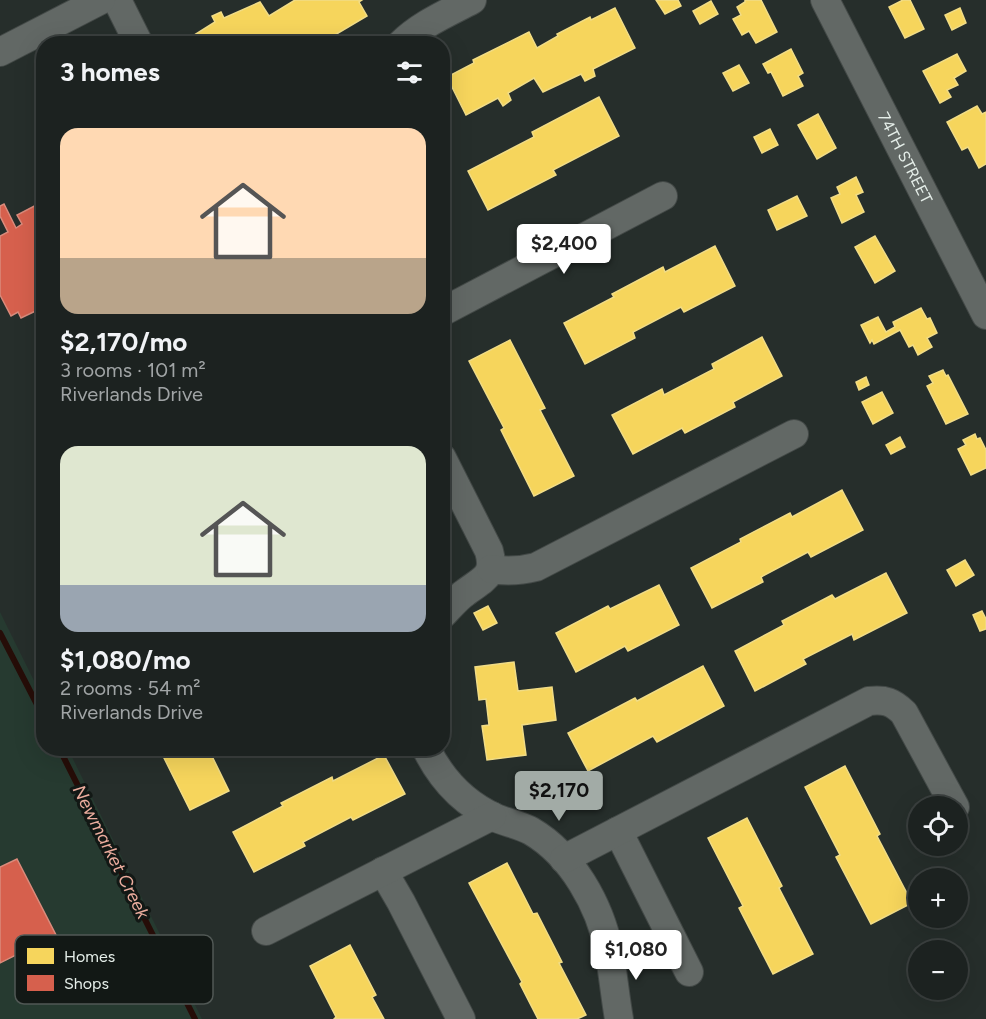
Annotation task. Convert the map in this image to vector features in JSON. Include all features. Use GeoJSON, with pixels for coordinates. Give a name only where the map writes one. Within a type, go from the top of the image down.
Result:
{"type":"FeatureCollection","features":[{"type":"Feature","properties":{"kind":"street"},"geometry":{"type":"LineString","coordinates":[[0,52],[101,0]]}},
{"type":"Feature","properties":{"kind":"street"},"geometry":{"type":"LineString","coordinates":[[117,0],[135,36]]}},
{"type":"Feature","properties":{"kind":"street"},"geometry":{"type":"LineString","coordinates":[[410,36],[472,0]]}},
{"type":"Feature","properties":{"kind":"street","name":"74TH STREET"},"geometry":{"type":"LineString","coordinates":[[825,0],[986,315]]}},
{"type":"Feature","properties":{"kind":"street"},"geometry":{"type":"LineString","coordinates":[[450,308],[663,196]]}},
{"type":"Feature","properties":{"kind":"street"},"geometry":{"type":"LineString","coordinates":[[491,569],[506,572],[536,567],[794,434]]}},
{"type":"Feature","properties":{"kind":"street"},"geometry":{"type":"LineString","coordinates":[[450,474],[492,561],[491,569],[485,580],[465,592],[450,607]]}},
{"type":"Feature","properties":{"kind":"street"},"geometry":{"type":"LineString","coordinates":[[564,859],[870,701],[876,700],[895,704],[904,713],[949,796]]}},
{"type":"Feature","properties":{"kind":"street"},"geometry":{"type":"LineString","coordinates":[[430,756],[451,786],[473,805],[492,816],[529,830],[549,843],[581,882],[599,916],[609,950],[619,1019]]}},
{"type":"Feature","properties":{"kind":"street"},"geometry":{"type":"LineString","coordinates":[[266,931],[492,816]]}},
{"type":"Feature","properties":{"kind":"street"},"geometry":{"type":"LineString","coordinates":[[618,831],[689,972]]}},
{"type":"Feature","properties":{"kind":"street"},"geometry":{"type":"LineString","coordinates":[[383,871],[461,1019]]}},
{"type":"Feature","properties":{"kind":"street"},"geometry":{"type":"LineString","coordinates":[[605,1019],[609,950]]}},
{"type":"Feature","properties":{"kind":"shaded area"},"geometry":{"type":"Polygon","coordinates":[[[0,612],[36,685],[36,756],[71,756],[160,935],[15,935],[15,1004],[195,1004],[202,1019],[0,1019],[0,612]]]}},
{"type":"Feature","properties":{"kind":"building: Homes"},"geometry":{"type":"Polygon","coordinates":[[[295,0],[362,0],[359,2],[367,16],[333,36],[193,36],[215,22],[212,16],[221,12],[224,18],[260,2],[269,16],[295,0]]]}},
{"type":"Feature","properties":{"kind":"building: Homes"},"geometry":{"type":"Polygon","coordinates":[[[656,0],[678,0],[681,6],[665,14],[656,0]]]}},
{"type":"Feature","properties":{"kind":"building: Homes"},"geometry":{"type":"Polygon","coordinates":[[[745,0],[761,0],[777,32],[756,43],[749,31],[742,35],[733,19],[741,15],[737,7],[745,0]]]}},
{"type":"Feature","properties":{"kind":"building: Homes"},"geometry":{"type":"Polygon","coordinates":[[[903,0],[910,0],[924,29],[905,38],[889,7],[903,0]]]}},
{"type":"Feature","properties":{"kind":"building: Homes"},"geometry":{"type":"Polygon","coordinates":[[[711,1],[718,14],[700,24],[693,11],[711,1]]]}},
{"type":"Feature","properties":{"kind":"building: Homes"},"geometry":{"type":"Polygon","coordinates":[[[615,8],[635,48],[593,69],[595,76],[585,81],[581,74],[543,92],[534,78],[508,93],[511,100],[503,106],[498,98],[466,115],[450,83],[450,75],[474,63],[473,60],[529,32],[537,48],[558,36],[557,34],[590,17],[591,20],[615,8]]]}},
{"type":"Feature","properties":{"kind":"building: Homes"},"geometry":{"type":"Polygon","coordinates":[[[960,8],[966,23],[952,30],[945,15],[960,8]]]}},
{"type":"Feature","properties":{"kind":"building: Homes"},"geometry":{"type":"Polygon","coordinates":[[[791,49],[803,73],[798,76],[803,86],[783,96],[771,72],[768,73],[763,64],[791,49]]]}},
{"type":"Feature","properties":{"kind":"building: Homes"},"geometry":{"type":"Polygon","coordinates":[[[957,54],[966,71],[954,78],[958,85],[947,90],[951,97],[940,103],[923,71],[957,54]]]}},
{"type":"Feature","properties":{"kind":"building: Homes"},"geometry":{"type":"Polygon","coordinates":[[[739,65],[749,83],[733,91],[723,73],[739,65]]]}},
{"type":"Feature","properties":{"kind":"building: Homes"},"geometry":{"type":"Polygon","coordinates":[[[599,97],[619,136],[553,170],[556,175],[488,210],[468,171],[534,137],[532,132],[599,97]]]}},
{"type":"Feature","properties":{"kind":"building: Homes"},"geometry":{"type":"Polygon","coordinates":[[[977,106],[982,114],[986,112],[986,164],[979,168],[968,147],[962,150],[947,122],[977,106]]]}},
{"type":"Feature","properties":{"kind":"building: Homes"},"geometry":{"type":"Polygon","coordinates":[[[818,114],[836,148],[817,159],[798,125],[818,114]]]}},
{"type":"Feature","properties":{"kind":"building: Homes"},"geometry":{"type":"Polygon","coordinates":[[[770,129],[778,145],[762,153],[754,137],[770,129]]]}},
{"type":"Feature","properties":{"kind":"building: Homes"},"geometry":{"type":"Polygon","coordinates":[[[856,177],[863,192],[856,195],[864,212],[842,223],[831,198],[840,194],[837,187],[856,177]]]}},
{"type":"Feature","properties":{"kind":"building: Homes"},"geometry":{"type":"Polygon","coordinates":[[[797,196],[807,216],[777,230],[768,210],[797,196]]]}},
{"type":"Feature","properties":{"kind":"building: Homes"},"geometry":{"type":"Polygon","coordinates":[[[875,236],[895,271],[875,283],[855,247],[875,236]]]}},
{"type":"Feature","properties":{"kind":"building: Homes"},"geometry":{"type":"Polygon","coordinates":[[[715,246],[735,286],[684,312],[681,307],[633,332],[635,338],[585,364],[564,323],[614,297],[612,294],[663,267],[665,272],[715,246]]]}},
{"type":"Feature","properties":{"kind":"building: Homes"},"geometry":{"type":"Polygon","coordinates":[[[921,308],[927,319],[930,318],[937,333],[927,338],[932,347],[918,355],[913,345],[909,347],[900,330],[874,344],[872,340],[870,343],[861,325],[878,317],[886,332],[895,327],[893,322],[921,308]]]}},
{"type":"Feature","properties":{"kind":"building: Homes"},"geometry":{"type":"Polygon","coordinates":[[[762,337],[782,376],[733,402],[735,407],[685,433],[682,428],[633,454],[612,415],[662,389],[664,395],[714,369],[712,364],[762,337]]]}},
{"type":"Feature","properties":{"kind":"building: Homes"},"geometry":{"type":"Polygon","coordinates":[[[510,340],[545,408],[540,410],[574,476],[534,496],[501,430],[504,428],[469,361],[510,340]]]}},
{"type":"Feature","properties":{"kind":"building: Homes"},"geometry":{"type":"Polygon","coordinates":[[[943,370],[946,376],[948,375],[968,414],[946,424],[927,386],[933,383],[929,376],[943,370]]]}},
{"type":"Feature","properties":{"kind":"building: Homes"},"geometry":{"type":"Polygon","coordinates":[[[866,377],[869,385],[859,390],[856,382],[866,377]]]}},
{"type":"Feature","properties":{"kind":"building: Homes"},"geometry":{"type":"Polygon","coordinates":[[[882,392],[893,413],[873,424],[862,402],[882,392]]]}},
{"type":"Feature","properties":{"kind":"building: Homes"},"geometry":{"type":"Polygon","coordinates":[[[975,434],[977,439],[980,438],[986,450],[986,468],[971,475],[958,449],[966,445],[963,440],[975,434]]]}},
{"type":"Feature","properties":{"kind":"building: Homes"},"geometry":{"type":"Polygon","coordinates":[[[900,437],[905,447],[891,454],[886,445],[900,437]]]}},
{"type":"Feature","properties":{"kind":"building: Homes"},"geometry":{"type":"Polygon","coordinates":[[[842,490],[863,530],[811,557],[808,552],[761,577],[763,582],[712,608],[691,568],[790,513],[792,517],[842,490]]]}},
{"type":"Feature","properties":{"kind":"building: Homes"},"geometry":{"type":"Polygon","coordinates":[[[965,560],[974,575],[956,586],[947,570],[965,560]]]}},
{"type":"Feature","properties":{"kind":"building: Homes"},"geometry":{"type":"Polygon","coordinates":[[[886,573],[907,613],[854,640],[852,634],[803,659],[806,664],[755,691],[735,651],[784,625],[782,621],[832,595],[835,599],[886,573]]]}},
{"type":"Feature","properties":{"kind":"building: Homes"},"geometry":{"type":"Polygon","coordinates":[[[659,585],[679,625],[628,651],[625,646],[576,672],[556,633],[608,606],[610,609],[659,585]]]}},
{"type":"Feature","properties":{"kind":"building: Homes"},"geometry":{"type":"Polygon","coordinates":[[[488,606],[497,623],[483,630],[474,613],[488,606]]]}},
{"type":"Feature","properties":{"kind":"building: Homes"},"geometry":{"type":"Polygon","coordinates":[[[982,611],[986,619],[986,629],[980,631],[973,615],[982,611]]]}},
{"type":"Feature","properties":{"kind":"building: Homes"},"geometry":{"type":"Polygon","coordinates":[[[514,662],[518,691],[552,687],[556,720],[522,725],[526,755],[487,760],[482,726],[489,725],[486,699],[479,700],[475,667],[514,662]]]}},
{"type":"Feature","properties":{"kind":"building: Homes"},"geometry":{"type":"Polygon","coordinates":[[[703,666],[724,706],[657,742],[653,736],[588,771],[568,733],[635,698],[637,701],[703,666]]]}},
{"type":"Feature","properties":{"kind":"building: Homes"},"geometry":{"type":"Polygon","coordinates":[[[163,756],[212,756],[229,791],[190,810],[163,756]]]}},
{"type":"Feature","properties":{"kind":"building: Homes"},"geometry":{"type":"Polygon","coordinates":[[[385,756],[405,794],[353,820],[351,817],[303,842],[305,846],[254,872],[233,832],[283,806],[281,803],[332,777],[333,781],[385,756]]]}},
{"type":"Feature","properties":{"kind":"building: Homes"},"geometry":{"type":"Polygon","coordinates":[[[845,766],[880,834],[877,836],[908,895],[908,905],[871,924],[836,857],[840,855],[805,787],[845,766]]]}},
{"type":"Feature","properties":{"kind":"building: Homes"},"geometry":{"type":"Polygon","coordinates":[[[747,818],[813,954],[773,974],[739,908],[743,906],[708,838],[747,818]]]}},
{"type":"Feature","properties":{"kind":"building: Homes"},"geometry":{"type":"Polygon","coordinates":[[[507,863],[533,914],[537,913],[562,962],[559,963],[586,1015],[577,1019],[538,1019],[520,984],[522,982],[469,883],[507,863]]]}},
{"type":"Feature","properties":{"kind":"building: Homes"},"geometry":{"type":"Polygon","coordinates":[[[350,945],[376,995],[372,997],[384,1019],[334,1019],[336,1017],[310,966],[350,945]]]}},
{"type":"Feature","properties":{"kind":"building: Shops"},"geometry":{"type":"Polygon","coordinates":[[[4,204],[16,228],[22,224],[17,215],[36,205],[36,311],[21,318],[18,312],[11,316],[0,295],[0,236],[8,232],[0,216],[0,206],[4,204]]]}},
{"type":"Feature","properties":{"kind":"building: Shops"},"geometry":{"type":"Polygon","coordinates":[[[17,859],[56,935],[15,935],[15,956],[0,963],[0,867],[17,859]]]}},
{"type":"Feature","properties":{"kind":"waterway","name":"Newmarket Creek"},"geometry":{"type":"LineString","coordinates":[[0,633],[36,703]]}},
{"type":"Feature","properties":{"kind":"waterway","name":"Newmarket Creek"},"geometry":{"type":"LineString","coordinates":[[63,756],[153,935]]}},
{"type":"Feature","properties":{"kind":"waterway","name":"Newmarket Creek"},"geometry":{"type":"LineString","coordinates":[[187,1004],[195,1019]]}}]}
